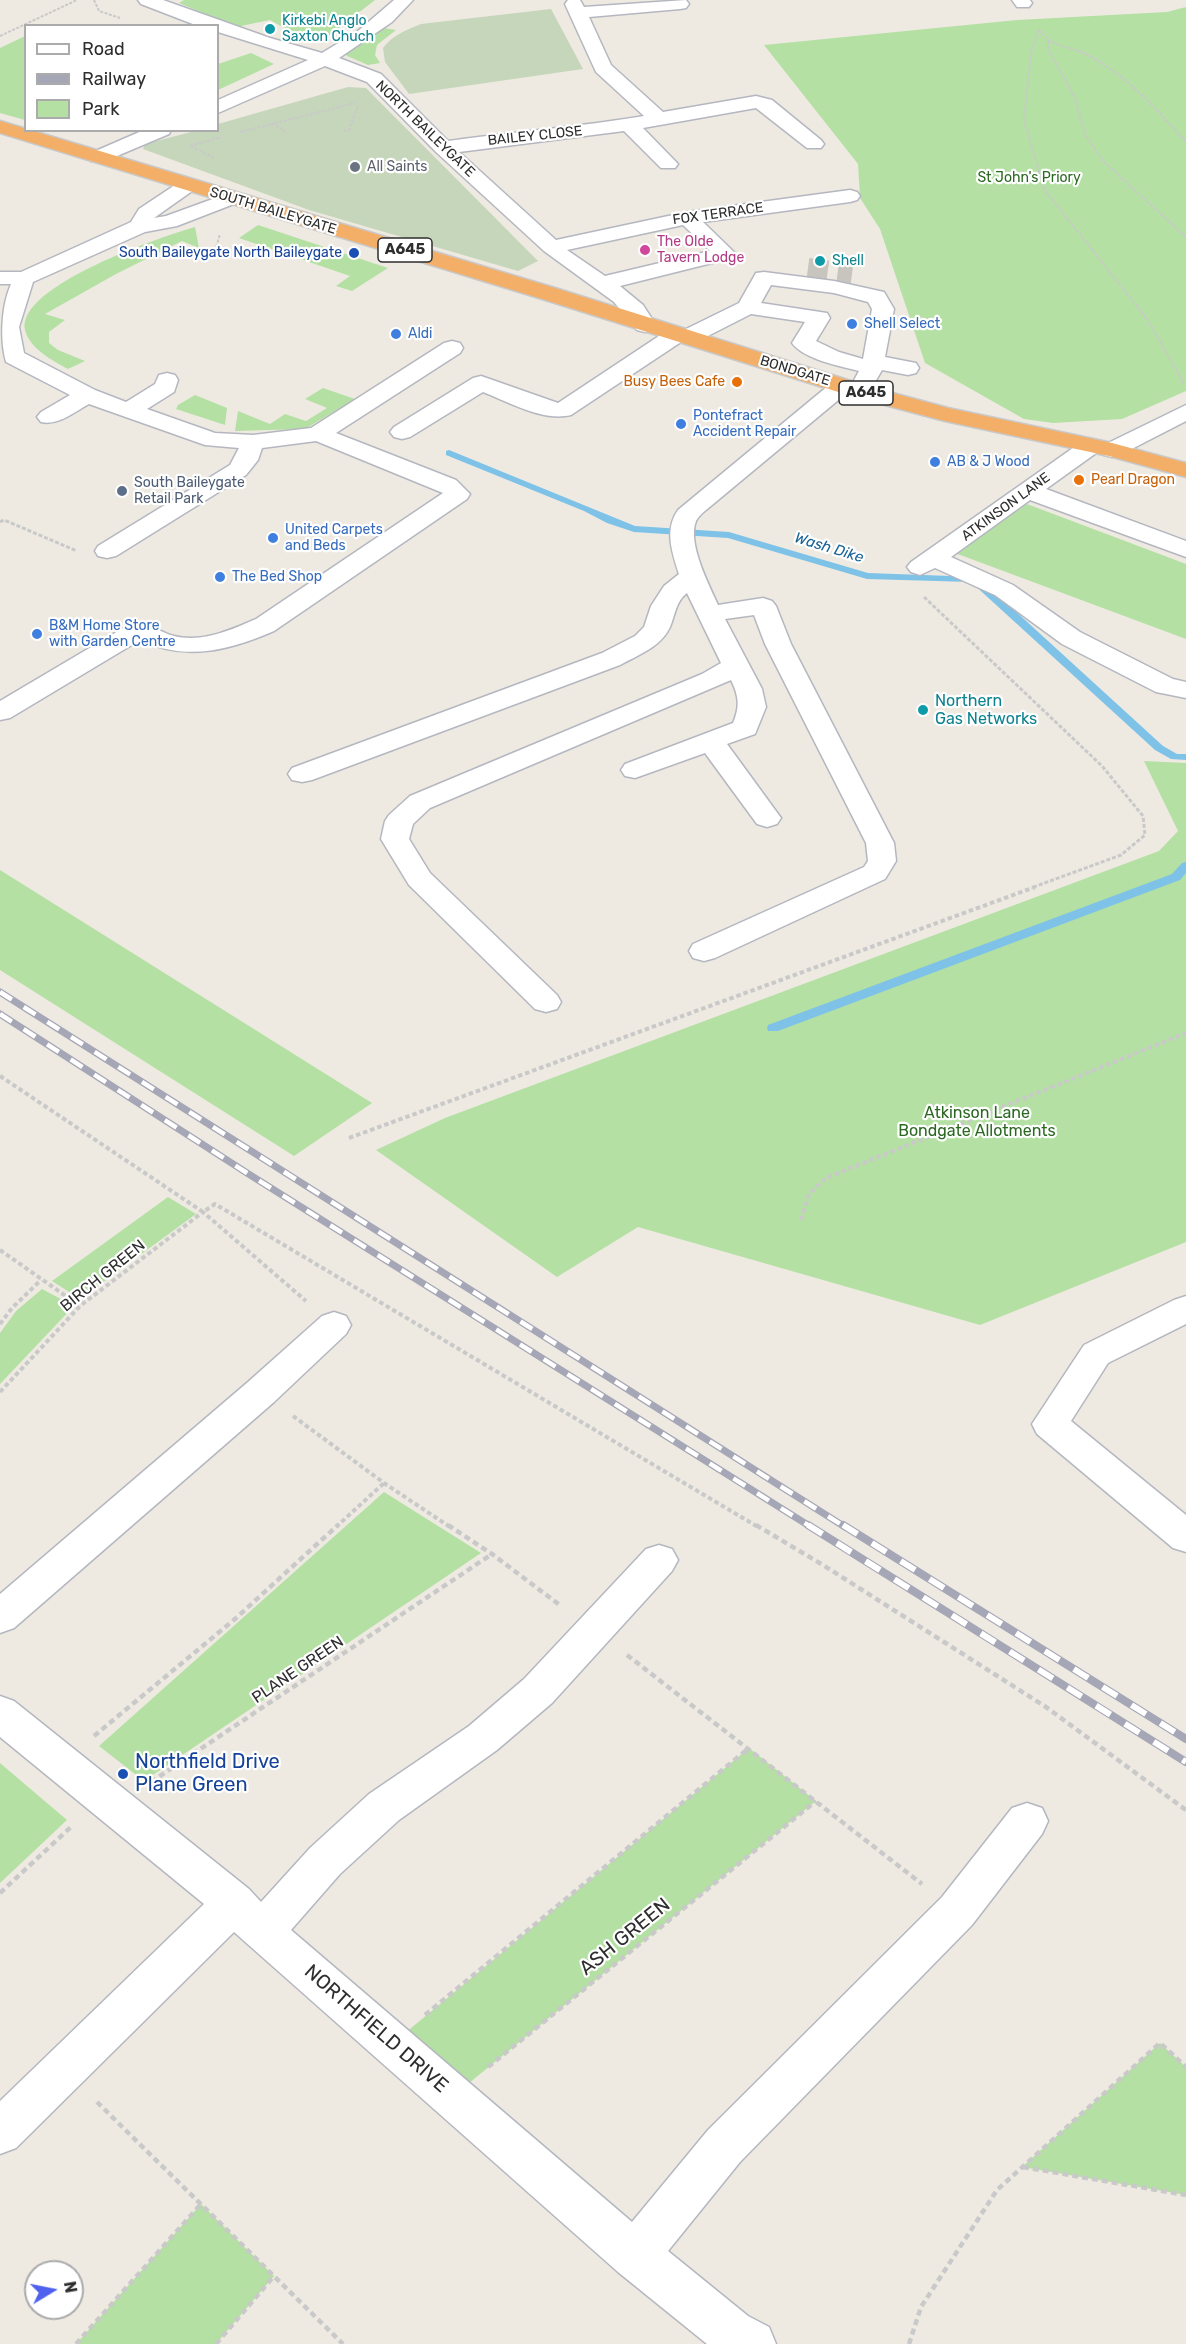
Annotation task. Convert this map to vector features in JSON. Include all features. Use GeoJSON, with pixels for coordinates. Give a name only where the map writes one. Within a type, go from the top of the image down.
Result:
{"type":"FeatureCollection","features":[{"type":"Feature","properties":{"kind":"highway","name":"SOUTH BAILEYGATE"},"geometry":{"type":"LineString","coordinates":[[0,126],[548,293]]}},
{"type":"Feature","properties":{"kind":"highway","name":"BONDGATE"},"geometry":{"type":"LineString","coordinates":[[548,293],[851,388],[945,414],[1102,448],[1186,470]]}},
{"type":"Feature","properties":{"kind":"street","name":"NORTH BAILEYGATE"},"geometry":{"type":"LineString","coordinates":[[147,0],[212,24]]}},
{"type":"Feature","properties":{"kind":"street"},"geometry":{"type":"LineString","coordinates":[[219,106],[324,59],[365,33],[404,0]]}},
{"type":"Feature","properties":{"kind":"street"},"geometry":{"type":"LineString","coordinates":[[659,119],[603,68],[576,9],[644,8],[680,4]]}},
{"type":"Feature","properties":{"kind":"street"},"geometry":{"type":"LineString","coordinates":[[167,24],[187,15]]}},
{"type":"Feature","properties":{"kind":"street","name":"NORTH BAILEYGATE"},"geometry":{"type":"LineString","coordinates":[[219,27],[324,59],[374,78],[443,148],[558,253],[604,283],[635,310],[645,325]]}},
{"type":"Feature","properties":{"kind":"street","name":"BAILEY CLOSE"},"geometry":{"type":"LineString","coordinates":[[443,148],[518,137],[563,134],[745,103],[765,104],[814,144]]}},
{"type":"Feature","properties":{"kind":"street"},"geometry":{"type":"LineString","coordinates":[[628,124],[668,164]]}},
{"type":"Feature","properties":{"kind":"street"},"geometry":{"type":"LineString","coordinates":[[99,157],[157,132]]}},
{"type":"Feature","properties":{"kind":"street"},"geometry":{"type":"LineString","coordinates":[[140,226],[146,213],[188,185]]}},
{"type":"Feature","properties":{"kind":"street","name":"FOX TERRACE"},"geometry":{"type":"LineString","coordinates":[[558,253],[687,218],[850,196]]}},
{"type":"Feature","properties":{"kind":"street"},"geometry":{"type":"LineString","coordinates":[[0,278],[24,278],[140,226],[170,222],[232,198]]}},
{"type":"Feature","properties":{"kind":"street"},"geometry":{"type":"LineString","coordinates":[[604,283],[725,254],[687,218]]}},
{"type":"Feature","properties":{"kind":"street"},"geometry":{"type":"LineString","coordinates":[[548,293],[561,285],[569,271],[558,253]]}},
{"type":"Feature","properties":{"kind":"street"},"geometry":{"type":"LineString","coordinates":[[748,308],[773,264],[808,268]]}},
{"type":"Feature","properties":{"kind":"street"},"geometry":{"type":"LineString","coordinates":[[852,274],[878,278],[880,305]]}},
{"type":"Feature","properties":{"kind":"street"},"geometry":{"type":"LineString","coordinates":[[24,278],[4,331],[3,346],[14,357],[87,394],[187,432],[220,440],[253,442],[318,434],[452,348]]}},
{"type":"Feature","properties":{"kind":"street"},"geometry":{"type":"LineString","coordinates":[[635,770],[745,728],[753,707],[749,689],[692,576],[682,534],[687,514],[697,504],[851,388],[873,364],[883,309],[876,297],[834,287],[764,278]]}},
{"type":"Feature","properties":{"kind":"street"},"geometry":{"type":"LineString","coordinates":[[402,432],[481,383],[549,409],[563,410],[682,336],[748,308],[819,318],[803,344],[831,357],[908,368]]}},
{"type":"Feature","properties":{"kind":"street"},"geometry":{"type":"LineString","coordinates":[[129,410],[166,387],[167,380]]}},
{"type":"Feature","properties":{"kind":"street"},"geometry":{"type":"LineString","coordinates":[[49,417],[87,394]]}},
{"type":"Feature","properties":{"kind":"street","name":"ATKINSON LANE"},"geometry":{"type":"LineString","coordinates":[[1186,412],[1102,448],[1028,491],[927,563],[1004,590],[1071,639],[1165,687],[1186,690]]}},
{"type":"Feature","properties":{"kind":"street"},"geometry":{"type":"LineString","coordinates":[[0,712],[139,630],[170,643],[208,645],[236,638],[266,625],[458,494],[447,485],[318,434]]}},
{"type":"Feature","properties":{"kind":"street"},"geometry":{"type":"LineString","coordinates":[[107,551],[238,470],[246,460],[253,442]]}},
{"type":"Feature","properties":{"kind":"street"},"geometry":{"type":"LineString","coordinates":[[1028,491],[1186,550]]}},
{"type":"Feature","properties":{"kind":"street"},"geometry":{"type":"LineString","coordinates":[[302,774],[611,659],[644,642],[656,629],[664,606],[673,591],[692,576]]}},
{"type":"Feature","properties":{"kind":"street"},"geometry":{"type":"LineString","coordinates":[[704,951],[875,873],[882,861],[880,843],[778,644],[763,606],[710,614]]}},
{"type":"Feature","properties":{"kind":"street"},"geometry":{"type":"LineString","coordinates":[[546,1002],[419,879],[395,839],[399,821],[420,802],[723,675],[736,666]]}},
{"type":"Feature","properties":{"kind":"street"},"geometry":{"type":"LineString","coordinates":[[711,741],[767,818]]}},
{"type":"Feature","properties":{"kind":"street"},"geometry":{"type":"LineString","coordinates":[[1186,1309],[1096,1354],[1050,1424],[1186,1537]]}},
{"type":"Feature","properties":{"kind":"street"},"geometry":{"type":"LineString","coordinates":[[0,1617],[261,1392],[334,1326]]}},
{"type":"Feature","properties":{"kind":"street"},"geometry":{"type":"LineString","coordinates":[[0,2132],[64,2070],[248,1917],[325,1861],[384,1808],[483,1738],[538,1690],[659,1560]]}},
{"type":"Feature","properties":{"kind":"street","name":"NORTHFIELD DRIVE"},"geometry":{"type":"LineString","coordinates":[[0,1713],[248,1917],[635,2255],[731,2333],[752,2344]]}},
{"type":"Feature","properties":{"kind":"street"},"geometry":{"type":"LineString","coordinates":[[635,2255],[724,2146],[957,1911],[1027,1821]]}},
{"type":"Feature","properties":{"kind":"path"},"geometry":{"type":"LineString","coordinates":[[26,24],[77,0]]}},
{"type":"Feature","properties":{"kind":"path"},"geometry":{"type":"LineString","coordinates":[[94,0],[99,11],[120,18]]}},
{"type":"Feature","properties":{"kind":"path"},"geometry":{"type":"LineString","coordinates":[[0,36],[24,25]]}},
{"type":"Feature","properties":{"kind":"path"},"geometry":{"type":"LineString","coordinates":[[1186,237],[1102,161],[1085,134],[1074,96],[1050,51],[1048,41],[1039,30],[1031,52],[1024,120],[1044,189],[1147,319],[1186,387]]}},
{"type":"Feature","properties":{"kind":"path"},"geometry":{"type":"LineString","coordinates":[[1048,41],[1087,55],[1138,89],[1186,142]]}},
{"type":"Feature","properties":{"kind":"path"},"geometry":{"type":"LineString","coordinates":[[190,146],[271,123],[359,102],[349,130],[344,131]]}},
{"type":"Feature","properties":{"kind":"path"},"geometry":{"type":"LineString","coordinates":[[271,123],[286,132]]}},
{"type":"Feature","properties":{"kind":"path"},"geometry":{"type":"LineString","coordinates":[[801,1220],[809,1194],[826,1178],[1186,1033]]}},
{"type":"Feature","properties":{"kind":"path"},"geometry":{"type":"LineString","coordinates":[[0,1076],[203,1212],[334,1326]]}},
{"type":"Feature","properties":{"kind":"path"},"geometry":{"type":"LineString","coordinates":[[349,1138],[410,1116]]}},
{"type":"Feature","properties":{"kind":"path"},"geometry":{"type":"LineString","coordinates":[[203,1212],[215,1204],[824,1565],[1046,1707],[1186,1810]]}},
{"type":"Feature","properties":{"kind":"path","name":"BIRCH GREEN"},"geometry":{"type":"LineString","coordinates":[[0,1392],[80,1306],[203,1212]]}},
{"type":"Feature","properties":{"kind":"path"},"geometry":{"type":"LineString","coordinates":[[0,1250],[80,1306]]}},
{"type":"Feature","properties":{"kind":"path"},"geometry":{"type":"LineString","coordinates":[[0,1324],[12,1308],[41,1280]]}},
{"type":"Feature","properties":{"kind":"path"},"geometry":{"type":"LineString","coordinates":[[62,1763],[235,1619],[384,1483]]}},
{"type":"Feature","properties":{"kind":"path","name":"PLANE GREEN"},"geometry":{"type":"LineString","coordinates":[[0,1893],[112,1804],[149,1784],[492,1554]]}},
{"type":"Feature","properties":{"kind":"path"},"geometry":{"type":"LineString","coordinates":[[393,2043],[749,1748]]}},
{"type":"Feature","properties":{"kind":"path","name":"ASH GREEN"},"geometry":{"type":"LineString","coordinates":[[453,2096],[816,1801]]}},
{"type":"Feature","properties":{"kind":"path"},"geometry":{"type":"LineString","coordinates":[[909,2344],[921,2307],[997,2190],[1160,2043],[1186,2067]]}},
{"type":"Feature","properties":{"kind":"path"},"geometry":{"type":"LineString","coordinates":[[64,2070],[343,2344]]}},
{"type":"Feature","properties":{"kind":"path"},"geometry":{"type":"LineString","coordinates":[[1022,2167],[1186,2195]]}},
{"type":"Feature","properties":{"kind":"path"},"geometry":{"type":"LineString","coordinates":[[76,2344],[201,2204]]}},
{"type":"Feature","properties":{"kind":"path"},"geometry":{"type":"LineString","coordinates":[[216,2344],[274,2276]]}},
{"type":"Feature","properties":{"kind":"green space"},"geometry":{"type":"Polygon","coordinates":[[[184,0],[375,0],[326,38],[313,41],[282,42],[275,40],[295,34],[270,20],[236,27],[179,3],[184,0]]]}},
{"type":"Feature","properties":{"kind":"green space","name":"St John's Priory"},"geometry":{"type":"Polygon","coordinates":[[[1186,7],[1186,391],[1122,419],[1053,423],[1024,419],[925,363],[880,229],[860,198],[858,164],[764,45],[1017,20],[1167,12],[1186,7]]]}},
{"type":"Feature","properties":{"kind":"green space"},"geometry":{"type":"Polygon","coordinates":[[[551,9],[583,69],[409,94],[385,62],[383,48],[387,43],[400,33],[421,24],[551,9]]]}},
{"type":"Feature","properties":{"kind":"green space"},"geometry":{"type":"Polygon","coordinates":[[[378,27],[396,30],[377,45],[375,55],[380,63],[368,65],[347,56],[346,53],[378,27]]]}},
{"type":"Feature","properties":{"kind":"green space"},"geometry":{"type":"Polygon","coordinates":[[[24,36],[24,120],[0,113],[0,48],[24,36]]]}},
{"type":"Feature","properties":{"kind":"green space"},"geometry":{"type":"Polygon","coordinates":[[[251,53],[274,64],[219,90],[219,64],[251,53]]]}},
{"type":"Feature","properties":{"kind":"green space"},"geometry":{"type":"Polygon","coordinates":[[[348,87],[366,88],[538,261],[518,271],[309,210],[143,149],[145,144],[191,132],[219,132],[219,124],[348,87]]]}},
{"type":"Feature","properties":{"kind":"green space"},"geometry":{"type":"Polygon","coordinates":[[[258,225],[388,268],[352,291],[336,286],[350,276],[239,238],[258,225]]]}},
{"type":"Feature","properties":{"kind":"green space"},"geometry":{"type":"Polygon","coordinates":[[[195,227],[199,248],[182,241],[116,274],[45,314],[65,320],[49,332],[49,343],[58,350],[85,361],[68,369],[42,353],[31,343],[25,330],[28,313],[43,297],[66,280],[125,252],[195,227]]]}},
{"type":"Feature","properties":{"kind":"green space"},"geometry":{"type":"Polygon","coordinates":[[[323,388],[355,399],[305,429],[235,431],[238,411],[270,424],[285,414],[306,421],[327,408],[305,399],[323,388]]]}},
{"type":"Feature","properties":{"kind":"green space"},"geometry":{"type":"Polygon","coordinates":[[[195,395],[227,408],[225,425],[176,409],[178,405],[195,395]]]}},
{"type":"Feature","properties":{"kind":"green space"},"geometry":{"type":"Polygon","coordinates":[[[1027,504],[1186,564],[1186,639],[955,553],[1027,504]]]}},
{"type":"Feature","properties":{"kind":"green space","name":"Atkinson Lane Bondgate Allotments"},"geometry":{"type":"Polygon","coordinates":[[[1144,761],[1186,763],[1186,1242],[980,1325],[638,1227],[557,1277],[376,1150],[445,1118],[1159,851],[1178,831],[1144,761]]]}},
{"type":"Feature","properties":{"kind":"green space"},"geometry":{"type":"Polygon","coordinates":[[[0,870],[372,1103],[294,1156],[0,970],[0,870]]]}},
{"type":"Feature","properties":{"kind":"green space"},"geometry":{"type":"Polygon","coordinates":[[[168,1197],[196,1214],[80,1299],[52,1281],[168,1197]]]}},
{"type":"Feature","properties":{"kind":"green space"},"geometry":{"type":"Polygon","coordinates":[[[42,1289],[74,1306],[0,1384],[0,1333],[16,1311],[42,1289]]]}},
{"type":"Feature","properties":{"kind":"green space"},"geometry":{"type":"Polygon","coordinates":[[[384,1492],[481,1553],[144,1781],[99,1746],[384,1492]]]}},
{"type":"Feature","properties":{"kind":"green space"},"geometry":{"type":"Polygon","coordinates":[[[749,1748],[816,1801],[453,2096],[393,2043],[749,1748]]]}},
{"type":"Feature","properties":{"kind":"green space"},"geometry":{"type":"Polygon","coordinates":[[[0,1763],[67,1820],[0,1883],[0,1763]]]}},
{"type":"Feature","properties":{"kind":"green space"},"geometry":{"type":"Polygon","coordinates":[[[1160,2043],[1186,2067],[1186,2195],[1022,2167],[1160,2043]]]}},
{"type":"Feature","properties":{"kind":"green space"},"geometry":{"type":"Polygon","coordinates":[[[201,2204],[274,2276],[216,2344],[76,2344],[201,2204]]]}},
{"type":"Feature","properties":{"kind":"waterway","name":"Wash Dike"},"geometry":{"type":"LineString","coordinates":[[449,453],[634,529],[729,535],[867,576],[974,579],[1159,748],[1175,757],[1186,757]]}},
{"type":"Feature","properties":{"kind":"waterway"},"geometry":{"type":"LineString","coordinates":[[773,1028],[1176,877],[1186,866]]}},
{"type":"Feature","properties":{"kind":"tunnel"},"geometry":{"type":"LineString","coordinates":[[808,268],[852,274]]}},
{"type":"Feature","properties":{"kind":"railway"},"geometry":{"type":"LineString","coordinates":[[0,992],[845,1527]]}},
{"type":"Feature","properties":{"kind":"railway"},"geometry":{"type":"LineString","coordinates":[[0,1014],[247,1173],[811,1527]]}},
{"type":"Feature","properties":{"kind":"railway"},"geometry":{"type":"LineString","coordinates":[[808,1525],[1186,1762]]}},
{"type":"Feature","properties":{"kind":"railway"},"geometry":{"type":"LineString","coordinates":[[843,1525],[1186,1739]]}},
{"type":"Feature","properties":{"kind":"place","name":"Kirkebi Anglo Saxton Chuch"},"geometry":{"type":"Point","coordinates":[270,29]}},
{"type":"Feature","properties":{"kind":"place","name":"All Saints"},"geometry":{"type":"Point","coordinates":[355,167]}},
{"type":"Feature","properties":{"kind":"place","name":"The Olde Tavern Lodge"},"geometry":{"type":"Point","coordinates":[645,250]}},
{"type":"Feature","properties":{"kind":"place","name":"South Baileygate North Baileygate"},"geometry":{"type":"Point","coordinates":[354,253]}},
{"type":"Feature","properties":{"kind":"place","name":"Shell"},"geometry":{"type":"Point","coordinates":[820,261]}},
{"type":"Feature","properties":{"kind":"place","name":"Shell Select"},"geometry":{"type":"Point","coordinates":[852,324]}},
{"type":"Feature","properties":{"kind":"place","name":"Aldi"},"geometry":{"type":"Point","coordinates":[396,334]}},
{"type":"Feature","properties":{"kind":"place","name":"Busy Bees Cafe"},"geometry":{"type":"Point","coordinates":[737,382]}},
{"type":"Feature","properties":{"kind":"place","name":"Pontefract Accident Repair"},"geometry":{"type":"Point","coordinates":[681,424]}},
{"type":"Feature","properties":{"kind":"place","name":"AB & J Wood"},"geometry":{"type":"Point","coordinates":[935,462]}},
{"type":"Feature","properties":{"kind":"place","name":"Pearl Dragon"},"geometry":{"type":"Point","coordinates":[1079,480]}},
{"type":"Feature","properties":{"kind":"place","name":"South Baileygate Retail Park"},"geometry":{"type":"Point","coordinates":[122,491]}},
{"type":"Feature","properties":{"kind":"place","name":"United Carpets and Beds"},"geometry":{"type":"Point","coordinates":[273,538]}},
{"type":"Feature","properties":{"kind":"place","name":"The Bed Shop"},"geometry":{"type":"Point","coordinates":[220,577]}},
{"type":"Feature","properties":{"kind":"place","name":"B&M Home Store with Garden Centre"},"geometry":{"type":"Point","coordinates":[37,634]}},
{"type":"Feature","properties":{"kind":"place","name":"Northern Gas Networks"},"geometry":{"type":"Point","coordinates":[923,710]}},
{"type":"Feature","properties":{"kind":"place","name":"Northfield Drive Plane Green"},"geometry":{"type":"Point","coordinates":[123,1774]}}]}
